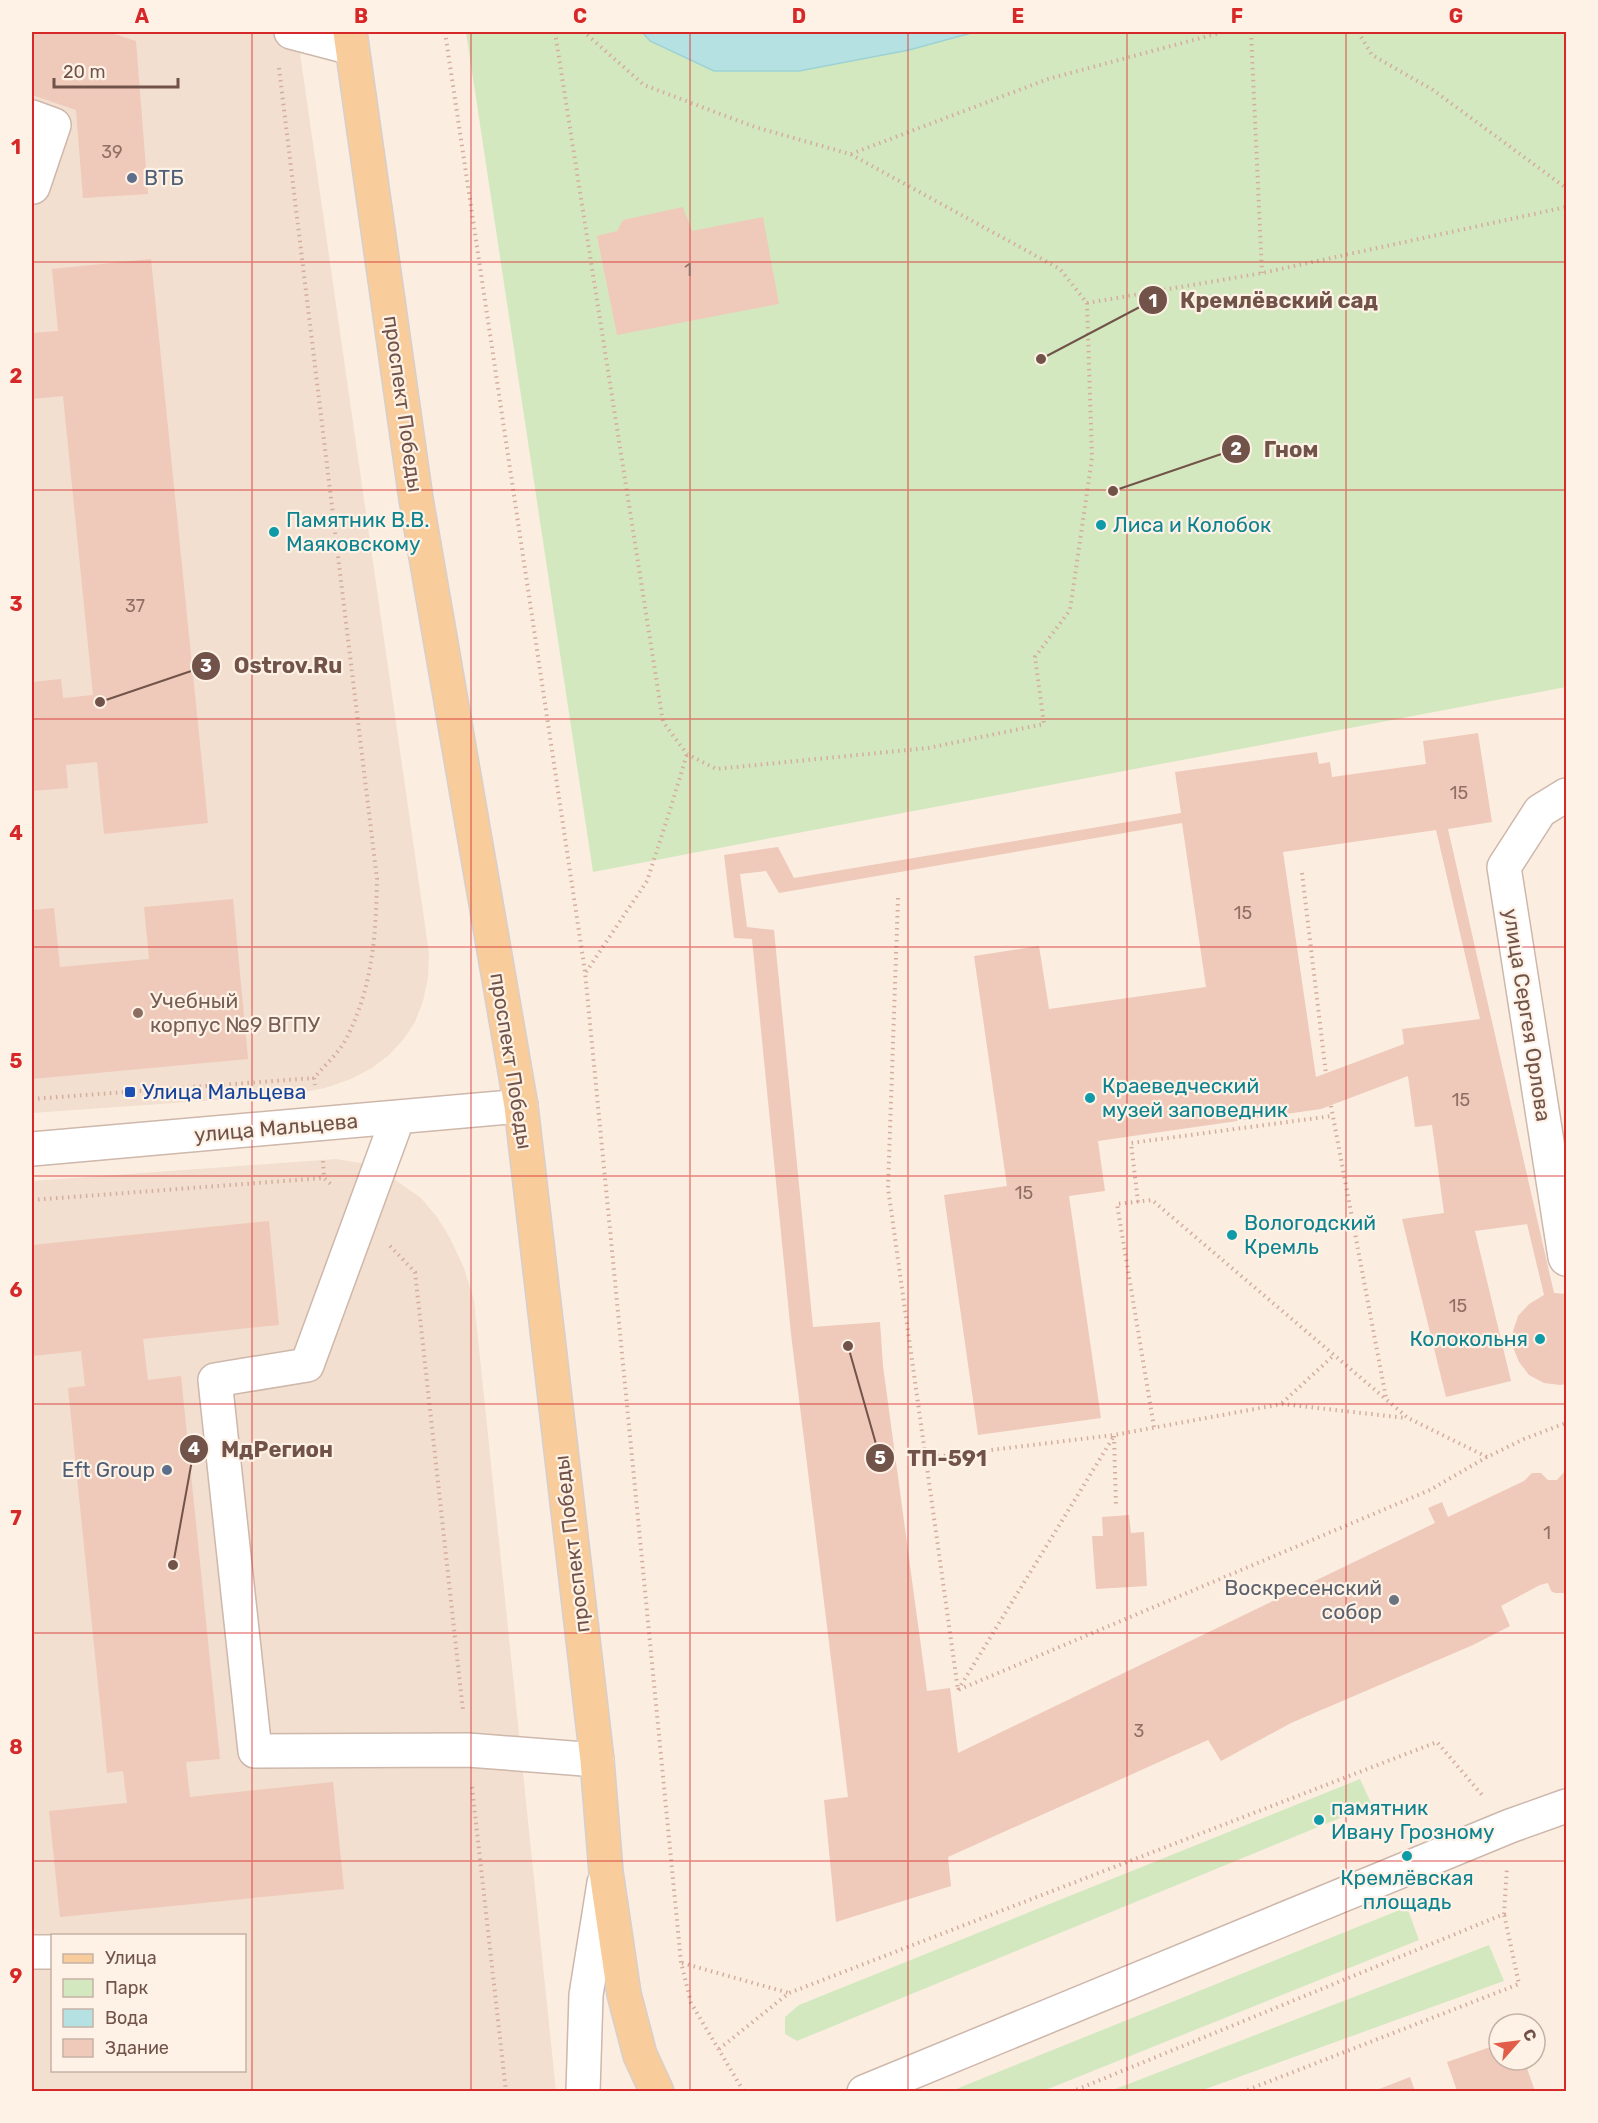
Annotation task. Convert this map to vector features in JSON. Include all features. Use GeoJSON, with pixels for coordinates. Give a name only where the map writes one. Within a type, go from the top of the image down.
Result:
{"type":"FeatureCollection","features":[{"type":"Feature","properties":{"kind":"main road","name":"проспект Победы"},"geometry":{"type":"LineString","coordinates":[[351,40],[416,499],[520,1106],[597,1760],[606,1872],[624,1994],[640,2055],[657,2091]]}},
{"type":"Feature","properties":{"kind":"street"},"geometry":{"type":"LineString","coordinates":[[291,32],[351,40]]}},
{"type":"Feature","properties":{"kind":"street"},"geometry":{"type":"LineString","coordinates":[[32,117],[54,125],[33,187]]}},
{"type":"Feature","properties":{"kind":"street","name":"улица Сергея Орлова"},"geometry":{"type":"LineString","coordinates":[[1566,795],[1540,811],[1504,867],[1566,1259]]}},
{"type":"Feature","properties":{"kind":"street","name":"улица Мальцева"},"geometry":{"type":"LineString","coordinates":[[32,1149],[520,1106]]}},
{"type":"Feature","properties":{"kind":"street"},"geometry":{"type":"LineString","coordinates":[[399,1117],[308,1365],[215,1380],[255,1751],[468,1750],[597,1760]]}},
{"type":"Feature","properties":{"kind":"street"},"geometry":{"type":"LineString","coordinates":[[864,2091],[1510,1826],[1566,1806]]}},
{"type":"Feature","properties":{"kind":"street"},"geometry":{"type":"LineString","coordinates":[[583,2091],[586,1995],[606,1872]]}},
{"type":"Feature","properties":{"kind":"street"},"geometry":{"type":"LineString","coordinates":[[32,1952],[51,1952]]}},
{"type":"Feature","properties":{"kind":"path"},"geometry":{"type":"LineString","coordinates":[[445,32],[585,972],[681,1962],[691,2003],[744,2091]]}},
{"type":"Feature","properties":{"kind":"path"},"geometry":{"type":"LineString","coordinates":[[555,32],[663,722],[687,754],[716,768],[928,748],[1044,724],[1035,657],[1070,610],[1092,458],[1087,303],[1060,269],[850,154],[755,126],[644,85],[584,32]]}},
{"type":"Feature","properties":{"kind":"path"},"geometry":{"type":"LineString","coordinates":[[850,154],[1048,79],[1223,32]]}},
{"type":"Feature","properties":{"kind":"path"},"geometry":{"type":"LineString","coordinates":[[1251,32],[1262,273]]}},
{"type":"Feature","properties":{"kind":"path"},"geometry":{"type":"LineString","coordinates":[[1358,32],[1372,55],[1433,90],[1566,188]]}},
{"type":"Feature","properties":{"kind":"path"},"geometry":{"type":"LineString","coordinates":[[279,67],[377,879],[376,933],[366,988],[348,1037],[314,1078],[324,1178],[415,1272],[506,2091]]}},
{"type":"Feature","properties":{"kind":"path"},"geometry":{"type":"LineString","coordinates":[[1087,303],[1262,273],[1566,207]]}},
{"type":"Feature","properties":{"kind":"path"},"geometry":{"type":"LineString","coordinates":[[585,972],[646,880],[687,754]]}},
{"type":"Feature","properties":{"kind":"path"},"geometry":{"type":"LineString","coordinates":[[1302,873],[1326,1074]]}},
{"type":"Feature","properties":{"kind":"path"},"geometry":{"type":"LineString","coordinates":[[898,898],[888,1188],[958,1690]]}},
{"type":"Feature","properties":{"kind":"path"},"geometry":{"type":"LineString","coordinates":[[32,1099],[314,1078]]}},
{"type":"Feature","properties":{"kind":"path"},"geometry":{"type":"LineString","coordinates":[[1330,1106],[1386,1399]]}},
{"type":"Feature","properties":{"kind":"path"},"geometry":{"type":"LineString","coordinates":[[1138,1202],[1131,1143],[1332,1116]]}},
{"type":"Feature","properties":{"kind":"path"},"geometry":{"type":"LineString","coordinates":[[32,1200],[324,1178]]}},
{"type":"Feature","properties":{"kind":"path"},"geometry":{"type":"LineString","coordinates":[[1154,1427],[1117,1204],[1152,1200],[1408,1418],[1487,1457]]}},
{"type":"Feature","properties":{"kind":"path"},"geometry":{"type":"LineString","coordinates":[[1282,1404],[1333,1356]]}},
{"type":"Feature","properties":{"kind":"path"},"geometry":{"type":"LineString","coordinates":[[926,1458],[1114,1435],[1282,1404],[1408,1418]]}},
{"type":"Feature","properties":{"kind":"path"},"geometry":{"type":"LineString","coordinates":[[958,1690],[1430,1490],[1487,1457],[1566,1423]]}},
{"type":"Feature","properties":{"kind":"path"},"geometry":{"type":"LineString","coordinates":[[1114,1435],[1116,1506]]}},
{"type":"Feature","properties":{"kind":"path"},"geometry":{"type":"LineString","coordinates":[[958,1690],[1114,1435]]}},
{"type":"Feature","properties":{"kind":"path"},"geometry":{"type":"LineString","coordinates":[[718,2049],[789,1993],[1437,1742],[1510,1826],[1504,1914],[1519,1984],[1242,2091]]}},
{"type":"Feature","properties":{"kind":"path"},"geometry":{"type":"LineString","coordinates":[[1071,2091],[1504,1914]]}},
{"type":"Feature","properties":{"kind":"path"},"geometry":{"type":"LineString","coordinates":[[681,1962],[789,1993]]}},
{"type":"Feature","properties":{"kind":"shaded area"},"geometry":{"type":"Polygon","coordinates":[[[32,32],[297,32],[429,953],[428,978],[423,1001],[415,1022],[403,1040],[372,1068],[351,1079],[325,1088],[290,1095],[32,1113],[32,32]]]}},
{"type":"Feature","properties":{"kind":"shaded area"},"geometry":{"type":"Polygon","coordinates":[[[336,1159],[361,1163],[384,1172],[421,1198],[437,1217],[464,1268],[474,1300],[556,2091],[32,2092],[32,1181],[336,1159]]]}},
{"type":"Feature","properties":{"kind":"green space"},"geometry":{"type":"Polygon","coordinates":[[[466,32],[1566,32],[1566,687],[593,872],[466,32]]]}},
{"type":"Feature","properties":{"kind":"green space"},"geometry":{"type":"Polygon","coordinates":[[[1360,1779],[1372,1805],[797,2041],[785,2034],[785,2017],[799,2005],[1360,1779]]]}},
{"type":"Feature","properties":{"kind":"green space"},"geometry":{"type":"Polygon","coordinates":[[[1407,1907],[1419,1940],[1043,2091],[951,2091],[1407,1907]]]}},
{"type":"Feature","properties":{"kind":"green space"},"geometry":{"type":"Polygon","coordinates":[[[1489,1945],[1504,1981],[1200,2091],[1110,2091],[1489,1945]]]}},
{"type":"Feature","properties":{"kind":"water"},"geometry":{"type":"Polygon","coordinates":[[[642,32],[975,32],[909,50],[799,71],[714,71],[650,41],[642,32]]]}},
{"type":"Feature","properties":{"kind":"building"},"geometry":{"type":"Polygon","coordinates":[[[32,32],[108,32],[136,41],[148,194],[83,198],[76,110],[32,95],[32,32]]]}},
{"type":"Feature","properties":{"kind":"building"},"geometry":{"type":"Polygon","coordinates":[[[683,207],[692,231],[763,217],[779,304],[617,335],[597,236],[617,231],[623,220],[683,207]]]}},
{"type":"Feature","properties":{"kind":"building"},"geometry":{"type":"Polygon","coordinates":[[[151,259],[208,823],[104,834],[97,762],[66,765],[68,788],[32,791],[32,682],[61,679],[63,698],[93,695],[63,396],[32,399],[32,333],[58,331],[52,269],[151,259]]]}},
{"type":"Feature","properties":{"kind":"building"},"geometry":{"type":"Polygon","coordinates":[[[1478,733],[1492,822],[1448,829],[1554,1293],[1566,1294],[1566,1384],[1544,1383],[1529,1375],[1519,1362],[1513,1347],[1513,1331],[1518,1316],[1529,1304],[1544,1295],[1527,1224],[1475,1231],[1511,1381],[1446,1397],[1402,1219],[1444,1213],[1432,1125],[1415,1127],[1408,1076],[1321,1109],[1098,1141],[1105,1191],[1069,1196],[1101,1418],[978,1435],[944,1195],[1007,1186],[974,956],[1039,946],[1049,1009],[1206,987],[1182,823],[779,893],[766,871],[740,874],[747,927],[774,930],[813,1327],[880,1322],[883,1366],[927,1691],[950,1688],[958,1753],[1435,1523],[1428,1508],[1442,1502],[1448,1517],[1524,1481],[1532,1473],[1541,1473],[1548,1480],[1557,1480],[1566,1470],[1566,1593],[1551,1591],[1548,1583],[1540,1585],[1501,1606],[1510,1626],[1473,1645],[1291,1723],[1221,1761],[1208,1740],[948,1857],[951,1886],[836,1922],[824,1800],[848,1797],[791,1334],[752,939],[734,938],[724,855],[778,847],[794,878],[1181,813],[1175,772],[1317,752],[1319,764],[1330,762],[1332,777],[1426,764],[1423,741],[1478,733]],[[1436,830],[1283,852],[1316,1077],[1404,1044],[1402,1029],[1480,1019],[1436,830]]]}},
{"type":"Feature","properties":{"kind":"building","name":"Учебный корпус №9 ВГПУ"},"geometry":{"type":"Polygon","coordinates":[[[233,899],[248,1059],[32,1079],[32,910],[54,908],[60,967],[149,959],[144,907],[233,899]]]}},
{"type":"Feature","properties":{"kind":"building"},"geometry":{"type":"Polygon","coordinates":[[[269,1221],[279,1325],[143,1339],[148,1380],[181,1376],[220,1759],[186,1762],[190,1797],[333,1782],[344,1889],[60,1917],[49,1811],[127,1803],[123,1771],[107,1773],[68,1388],[85,1386],[81,1351],[32,1356],[32,1245],[269,1221]]]}},
{"type":"Feature","properties":{"kind":"building"},"geometry":{"type":"Polygon","coordinates":[[[1129,1515],[1131,1533],[1144,1532],[1147,1586],[1096,1589],[1092,1536],[1103,1536],[1102,1517],[1129,1515]]]}},
{"type":"Feature","properties":{"kind":"building"},"geometry":{"type":"Polygon","coordinates":[[[1487,2048],[1487,2072],[1528,2072],[1535,2091],[1457,2091],[1447,2062],[1487,2048]]]}},
{"type":"Feature","properties":{"kind":"building"},"geometry":{"type":"Polygon","coordinates":[[[1410,2077],[1415,2091],[1374,2091],[1410,2077]]]}},
{"type":"Feature","properties":{"kind":"place","name":"ВТБ"},"geometry":{"type":"Point","coordinates":[132,178]}},
{"type":"Feature","properties":{"kind":"place","name":"Кремлёвский сад"},"geometry":{"type":"Point","coordinates":[1041,359]}},
{"type":"Feature","properties":{"kind":"place","name":"Гном"},"geometry":{"type":"Point","coordinates":[1113,491]}},
{"type":"Feature","properties":{"kind":"place","name":"Лиса и Колобок"},"geometry":{"type":"Point","coordinates":[1101,525]}},
{"type":"Feature","properties":{"kind":"place","name":"Памятник В.В. Маяковскому"},"geometry":{"type":"Point","coordinates":[274,532]}},
{"type":"Feature","properties":{"kind":"place","name":"Ostrov.Ru"},"geometry":{"type":"Point","coordinates":[100,702]}},
{"type":"Feature","properties":{"kind":"place","name":"Учебный корпус №9 ВГПУ"},"geometry":{"type":"Point","coordinates":[138,1013]}},
{"type":"Feature","properties":{"kind":"place","name":"Улица Мальцева"},"geometry":{"type":"Point","coordinates":[130,1092]}},
{"type":"Feature","properties":{"kind":"place","name":"Краеведческий музей заповедник"},"geometry":{"type":"Point","coordinates":[1090,1098]}},
{"type":"Feature","properties":{"kind":"place","name":"Вологодский Кремль"},"geometry":{"type":"Point","coordinates":[1232,1235]}},
{"type":"Feature","properties":{"kind":"place","name":"Колокольня"},"geometry":{"type":"Point","coordinates":[1540,1339]}},
{"type":"Feature","properties":{"kind":"place","name":"ТП-591"},"geometry":{"type":"Point","coordinates":[848,1346]}},
{"type":"Feature","properties":{"kind":"place","name":"Eft Group"},"geometry":{"type":"Point","coordinates":[167,1470]}},
{"type":"Feature","properties":{"kind":"place","name":"МдРегион"},"geometry":{"type":"Point","coordinates":[173,1565]}},
{"type":"Feature","properties":{"kind":"place","name":"Воскресенский собор"},"geometry":{"type":"Point","coordinates":[1394,1600]}},
{"type":"Feature","properties":{"kind":"place","name":"памятник Ивану Грозному"},"geometry":{"type":"Point","coordinates":[1319,1820]}},
{"type":"Feature","properties":{"kind":"place","name":"Кремлёвская площадь"},"geometry":{"type":"Point","coordinates":[1407,1856]}}]}
